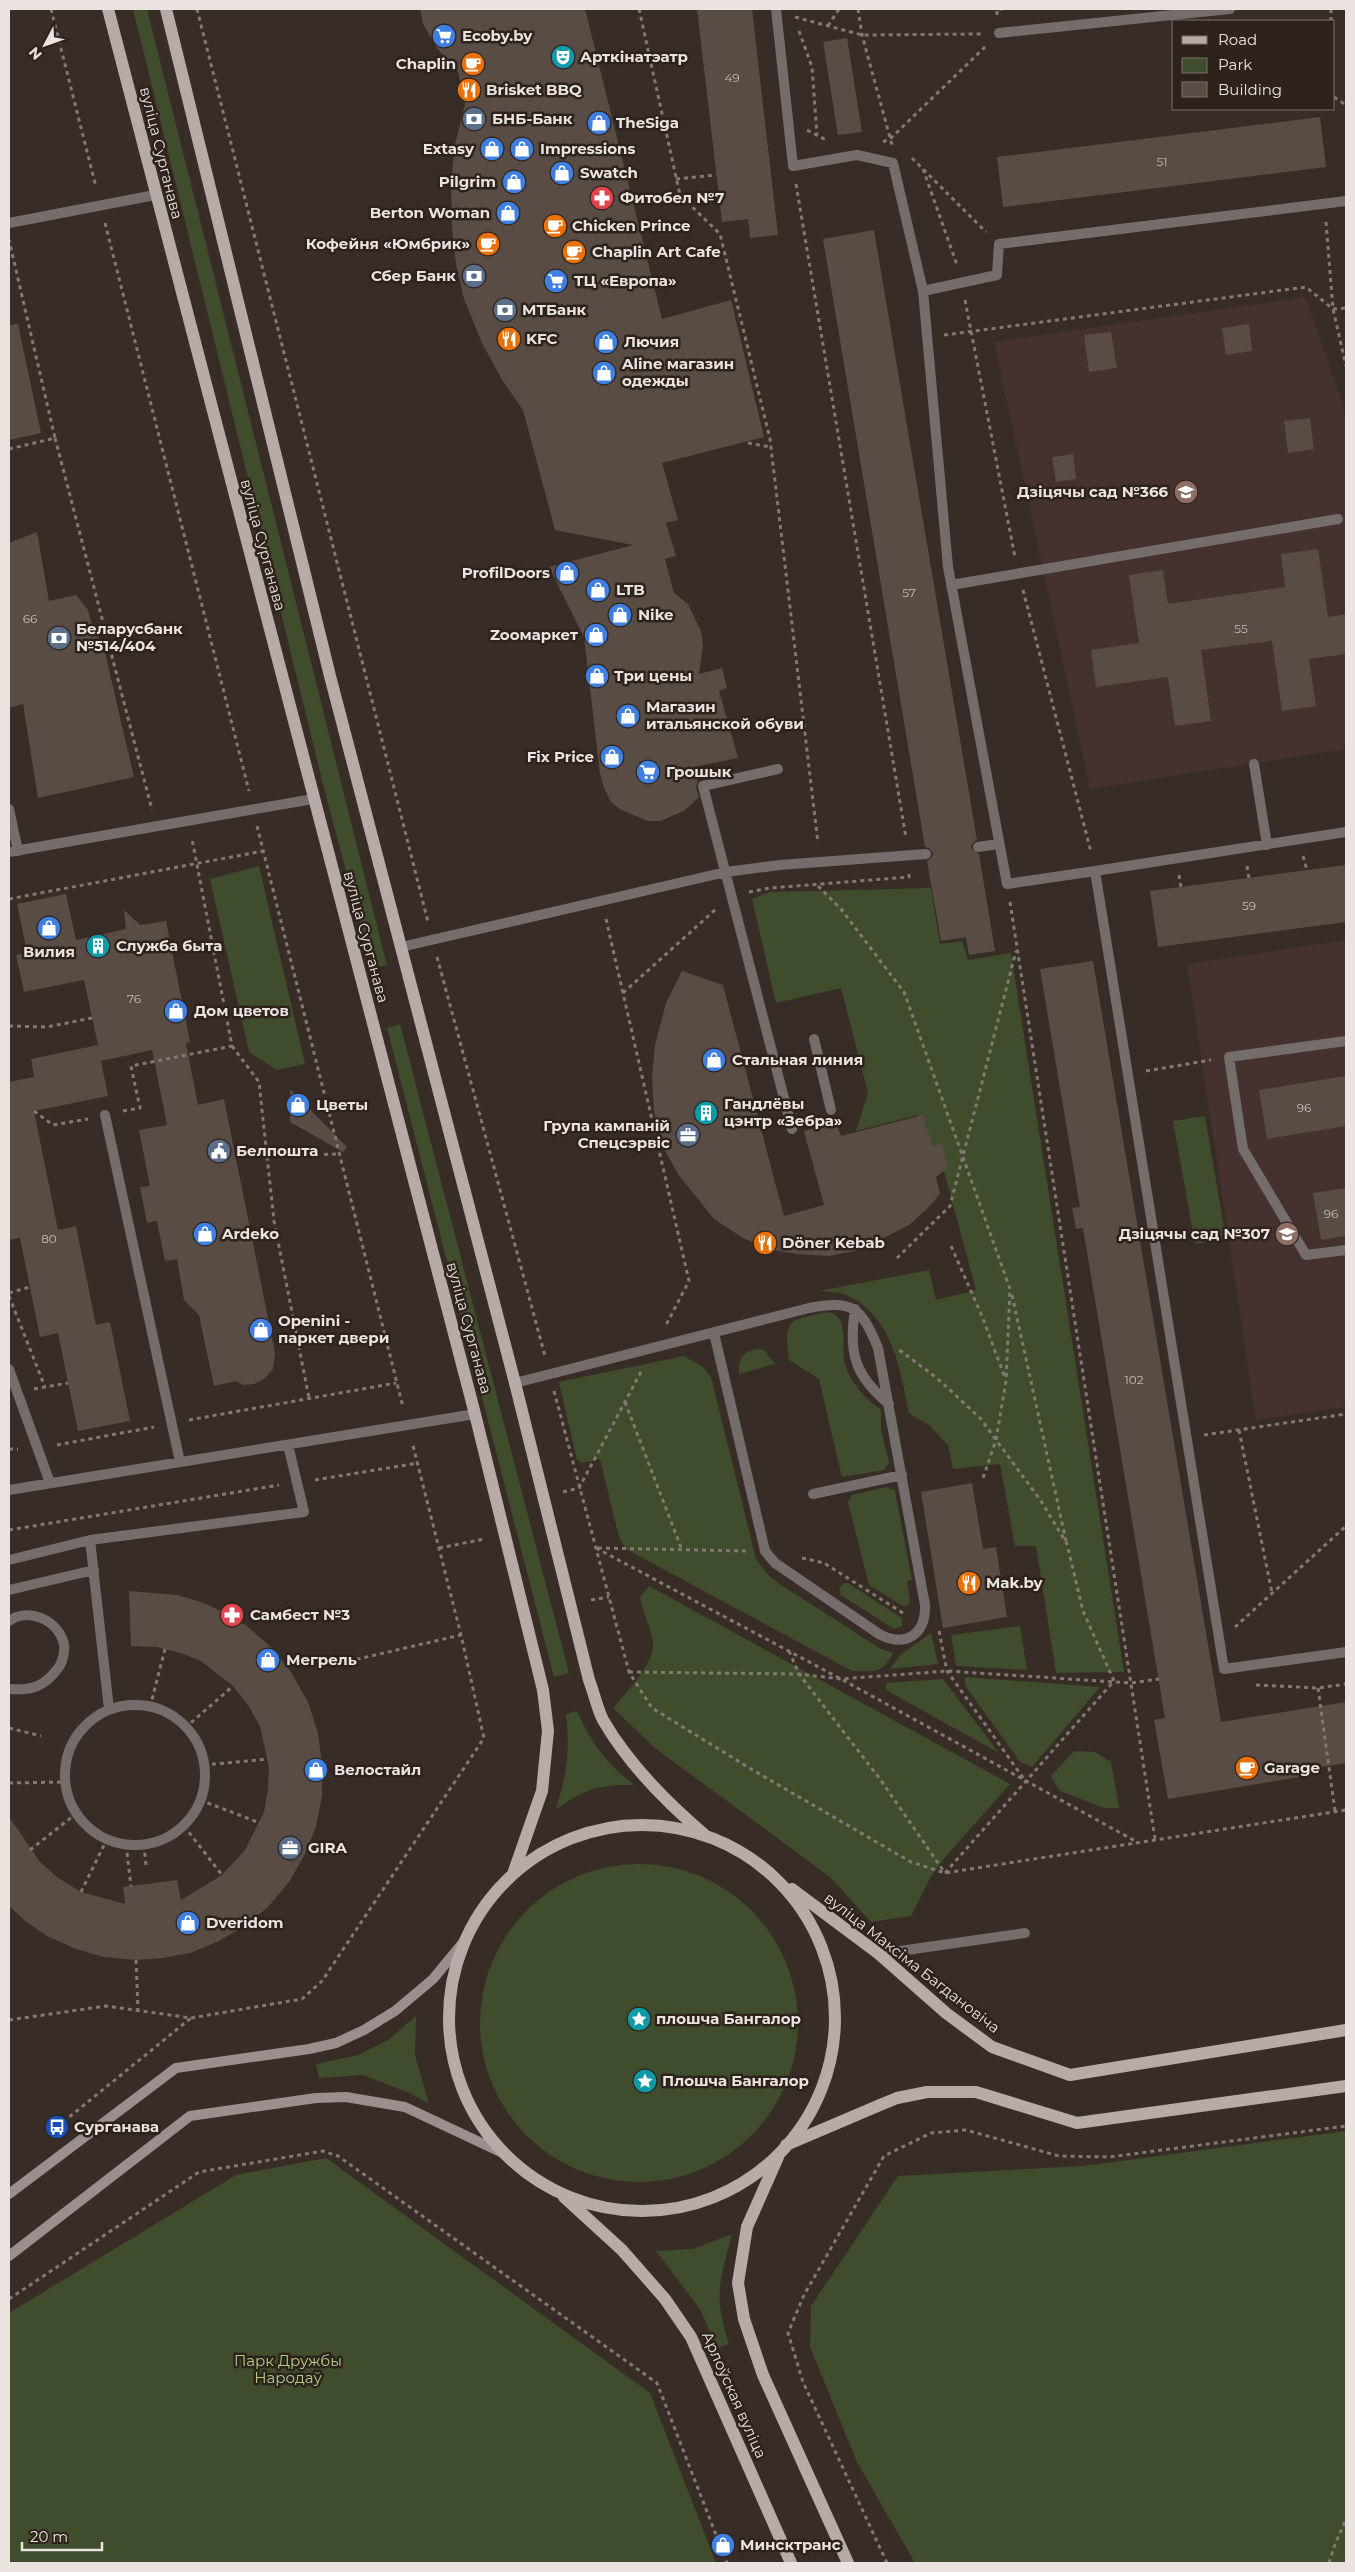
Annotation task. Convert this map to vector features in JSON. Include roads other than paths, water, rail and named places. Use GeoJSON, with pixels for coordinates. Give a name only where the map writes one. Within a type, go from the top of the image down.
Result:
{"type":"FeatureCollection","features":[{"type":"Feature","properties":{"kind":"main road","name":"вуліца Сурганава"},"geometry":{"type":"LineString","coordinates":[[108,9],[155,195],[475,1414],[544,1690],[548,1731],[542,1791],[513,1874]]}},
{"type":"Feature","properties":{"kind":"main road","name":"вуліца Сурганава"},"geometry":{"type":"LineString","coordinates":[[166,9],[330,676],[515,1383],[589,1680],[603,1719],[640,1771],[666,1802],[705,1835]]}},
{"type":"Feature","properties":{"kind":"main road"},"geometry":{"type":"LineString","coordinates":[[9,2194],[176,2068],[309,2049],[336,2043],[364,2030],[395,2010],[433,1979],[466,1940],[487,1903],[513,1874],[539,1854],[571,1838],[608,1828],[648,1824],[705,1835],[728,1844],[762,1866],[794,1898],[813,1928],[824,1952],[833,1983],[836,2012],[835,2041],[828,2074],[783,2150],[747,2227],[738,2284],[744,2319],[763,2375],[848,2563]]}},
{"type":"Feature","properties":{"kind":"main road","name":"вуліца Максіма Багдановіча"},"geometry":{"type":"LineString","coordinates":[[762,1866],[879,1954],[917,1989],[992,2047],[1070,2075],[1346,2030]]}},
{"type":"Feature","properties":{"kind":"main road"},"geometry":{"type":"LineString","coordinates":[[466,1940],[454,1976],[451,2005],[451,2038],[456,2068],[467,2097],[482,2124],[507,2155],[529,2174],[558,2192],[590,2204],[611,2209],[649,2211],[686,2207],[718,2196],[746,2181],[783,2150],[880,2105],[927,2092],[976,2092],[1077,2123],[1346,2086]]}},
{"type":"Feature","properties":{"kind":"main road"},"geometry":{"type":"LineString","coordinates":[[9,2256],[190,2116],[316,2098],[346,2097],[405,2106],[507,2155]]}},
{"type":"Feature","properties":{"kind":"main road","name":"Арлоўская вуліца"},"geometry":{"type":"LineString","coordinates":[[558,2192],[622,2250],[665,2299],[691,2337],[791,2563]]}},
{"type":"Feature","properties":{"kind":"lane"},"geometry":{"type":"LineString","coordinates":[[776,9],[793,166],[857,156],[893,163],[924,291],[951,585],[1007,884],[1346,832]]}},
{"type":"Feature","properties":{"kind":"lane"},"geometry":{"type":"LineString","coordinates":[[999,33],[1230,9]]}},
{"type":"Feature","properties":{"kind":"lane"},"geometry":{"type":"LineString","coordinates":[[9,223],[155,195]]}},
{"type":"Feature","properties":{"kind":"lane"},"geometry":{"type":"LineString","coordinates":[[924,291],[998,275],[999,244],[1346,201]]}},
{"type":"Feature","properties":{"kind":"lane"},"geometry":{"type":"LineString","coordinates":[[951,585],[1018,572],[1338,519]]}},
{"type":"Feature","properties":{"kind":"lane"},"geometry":{"type":"LineString","coordinates":[[1254,764],[1267,844]]}},
{"type":"Feature","properties":{"kind":"lane"},"geometry":{"type":"LineString","coordinates":[[778,769],[703,786],[792,1129]]}},
{"type":"Feature","properties":{"kind":"lane"},"geometry":{"type":"LineString","coordinates":[[9,809],[13,852],[313,799]]}},
{"type":"Feature","properties":{"kind":"lane"},"geometry":{"type":"LineString","coordinates":[[978,846],[998,844]]}},
{"type":"Feature","properties":{"kind":"lane"},"geometry":{"type":"LineString","coordinates":[[402,947],[726,872],[794,864],[926,854]]}},
{"type":"Feature","properties":{"kind":"lane"},"geometry":{"type":"LineString","coordinates":[[1095,870],[1224,1669],[1346,1652]]}},
{"type":"Feature","properties":{"kind":"lane"},"geometry":{"type":"LineString","coordinates":[[814,1039],[831,1110]]}},
{"type":"Feature","properties":{"kind":"lane"},"geometry":{"type":"LineString","coordinates":[[1346,1041],[1229,1057],[1243,1149],[1306,1255],[1346,1250]]}},
{"type":"Feature","properties":{"kind":"lane"},"geometry":{"type":"LineString","coordinates":[[105,1115],[180,1462]]}},
{"type":"Feature","properties":{"kind":"lane"},"geometry":{"type":"LineString","coordinates":[[515,1383],[653,1348],[714,1333],[830,1305],[843,1305],[856,1309],[870,1328],[878,1348],[902,1475],[925,1613],[922,1625],[912,1637],[902,1640],[889,1640],[782,1568],[765,1551],[714,1333]]}},
{"type":"Feature","properties":{"kind":"lane"},"geometry":{"type":"LineString","coordinates":[[856,1309],[852,1340],[856,1359],[870,1388],[889,1404]]}},
{"type":"Feature","properties":{"kind":"lane"},"geometry":{"type":"LineString","coordinates":[[9,1369],[50,1484]]}},
{"type":"Feature","properties":{"kind":"lane"},"geometry":{"type":"LineString","coordinates":[[9,1490],[475,1414]]}},
{"type":"Feature","properties":{"kind":"lane"},"geometry":{"type":"LineString","coordinates":[[9,1560],[90,1540],[304,1512],[288,1444]]}},
{"type":"Feature","properties":{"kind":"lane"},"geometry":{"type":"LineString","coordinates":[[813,1494],[902,1475]]}},
{"type":"Feature","properties":{"kind":"lane"},"geometry":{"type":"LineString","coordinates":[[90,1540],[109,1710]]}},
{"type":"Feature","properties":{"kind":"lane"},"geometry":{"type":"LineString","coordinates":[[9,1590],[94,1570]]}},
{"type":"Feature","properties":{"kind":"lane"},"geometry":{"type":"LineString","coordinates":[[9,1621],[29,1614],[45,1619],[57,1630],[64,1645],[62,1661],[48,1681],[32,1688],[9,1689]]}},
{"type":"Feature","properties":{"kind":"lane"},"geometry":{"type":"LineString","coordinates":[[133,1705],[150,1707],[178,1719],[194,1737],[204,1765],[205,1783],[200,1800],[184,1826],[166,1838],[144,1845],[126,1844],[107,1839],[100,1836],[83,1822],[70,1803],[65,1782],[66,1759],[75,1738],[90,1721],[109,1710],[133,1705]]}},
{"type":"Feature","properties":{"kind":"lane"},"geometry":{"type":"LineString","coordinates":[[879,1954],[1025,1933]]}},
{"type":"Feature","properties":{"kind":"place","name":"Ecoby.by"},"geometry":{"type":"Point","coordinates":[444,36]}},
{"type":"Feature","properties":{"kind":"place","name":"Арткінатэатр"},"geometry":{"type":"Point","coordinates":[563,57]}},
{"type":"Feature","properties":{"kind":"place","name":"Chaplin"},"geometry":{"type":"Point","coordinates":[473,64]}},
{"type":"Feature","properties":{"kind":"place","name":"Brisket BBQ"},"geometry":{"type":"Point","coordinates":[469,90]}},
{"type":"Feature","properties":{"kind":"place","name":"БНБ-Банк"},"geometry":{"type":"Point","coordinates":[474,119]}},
{"type":"Feature","properties":{"kind":"place","name":"TheSiga"},"geometry":{"type":"Point","coordinates":[599,123]}},
{"type":"Feature","properties":{"kind":"place","name":"Extasy"},"geometry":{"type":"Point","coordinates":[492,149]}},
{"type":"Feature","properties":{"kind":"place","name":"Impressions"},"geometry":{"type":"Point","coordinates":[522,149]}},
{"type":"Feature","properties":{"kind":"place","name":"Swatch"},"geometry":{"type":"Point","coordinates":[562,173]}},
{"type":"Feature","properties":{"kind":"place","name":"Pilgrim"},"geometry":{"type":"Point","coordinates":[514,182]}},
{"type":"Feature","properties":{"kind":"place","name":"Фитобел №7"},"geometry":{"type":"Point","coordinates":[602,198]}},
{"type":"Feature","properties":{"kind":"place","name":"Berton Woman"},"geometry":{"type":"Point","coordinates":[508,213]}},
{"type":"Feature","properties":{"kind":"place","name":"Chicken Prince"},"geometry":{"type":"Point","coordinates":[555,226]}},
{"type":"Feature","properties":{"kind":"place","name":"Кофейня «Юмбрик»"},"geometry":{"type":"Point","coordinates":[488,244]}},
{"type":"Feature","properties":{"kind":"place","name":"Chaplin Art Cafe"},"geometry":{"type":"Point","coordinates":[574,252]}},
{"type":"Feature","properties":{"kind":"place","name":"Сбер Банк"},"geometry":{"type":"Point","coordinates":[474,276]}},
{"type":"Feature","properties":{"kind":"place","name":"ТЦ «Европа»"},"geometry":{"type":"Point","coordinates":[556,281]}},
{"type":"Feature","properties":{"kind":"place","name":"МТБанк"},"geometry":{"type":"Point","coordinates":[505,310]}},
{"type":"Feature","properties":{"kind":"place","name":"KFC"},"geometry":{"type":"Point","coordinates":[509,339]}},
{"type":"Feature","properties":{"kind":"place","name":"Лючия"},"geometry":{"type":"Point","coordinates":[606,342]}},
{"type":"Feature","properties":{"kind":"place","name":"Aline магазин одежды"},"geometry":{"type":"Point","coordinates":[604,373]}},
{"type":"Feature","properties":{"kind":"place","name":"Дзіцячы сад №366"},"geometry":{"type":"Point","coordinates":[1186,492]}},
{"type":"Feature","properties":{"kind":"place","name":"ProfilDoors"},"geometry":{"type":"Point","coordinates":[567,573]}},
{"type":"Feature","properties":{"kind":"place","name":"LTB"},"geometry":{"type":"Point","coordinates":[598,590]}},
{"type":"Feature","properties":{"kind":"place","name":"Nike"},"geometry":{"type":"Point","coordinates":[620,615]}},
{"type":"Feature","properties":{"kind":"place","name":"Zooмаркет"},"geometry":{"type":"Point","coordinates":[596,635]}},
{"type":"Feature","properties":{"kind":"place","name":"Беларусбанк №514/404"},"geometry":{"type":"Point","coordinates":[59,638]}},
{"type":"Feature","properties":{"kind":"place","name":"Три цены"},"geometry":{"type":"Point","coordinates":[597,676]}},
{"type":"Feature","properties":{"kind":"place","name":"Магазин итальянской обуви"},"geometry":{"type":"Point","coordinates":[628,716]}},
{"type":"Feature","properties":{"kind":"place","name":"Fix Price"},"geometry":{"type":"Point","coordinates":[612,757]}},
{"type":"Feature","properties":{"kind":"place","name":"Грошык"},"geometry":{"type":"Point","coordinates":[648,772]}},
{"type":"Feature","properties":{"kind":"place","name":"Вилия"},"geometry":{"type":"Point","coordinates":[49,928]}},
{"type":"Feature","properties":{"kind":"place","name":"Служба быта"},"geometry":{"type":"Point","coordinates":[98,946]}},
{"type":"Feature","properties":{"kind":"place","name":"Дом цветов"},"geometry":{"type":"Point","coordinates":[176,1011]}},
{"type":"Feature","properties":{"kind":"place","name":"Стальная линия"},"geometry":{"type":"Point","coordinates":[714,1060]}},
{"type":"Feature","properties":{"kind":"place","name":"Цветы"},"geometry":{"type":"Point","coordinates":[298,1105]}},
{"type":"Feature","properties":{"kind":"place","name":"Гандлёвы цэнтр «Зебра»"},"geometry":{"type":"Point","coordinates":[706,1113]}},
{"type":"Feature","properties":{"kind":"place","name":"Група кампаній Спецсэрвіс"},"geometry":{"type":"Point","coordinates":[688,1135]}},
{"type":"Feature","properties":{"kind":"place","name":"Белпошта"},"geometry":{"type":"Point","coordinates":[219,1151]}},
{"type":"Feature","properties":{"kind":"place","name":"Ardeko"},"geometry":{"type":"Point","coordinates":[205,1234]}},
{"type":"Feature","properties":{"kind":"place","name":"Дзіцячы сад №307"},"geometry":{"type":"Point","coordinates":[1287,1234]}},
{"type":"Feature","properties":{"kind":"place","name":"Döner Kebab"},"geometry":{"type":"Point","coordinates":[765,1243]}},
{"type":"Feature","properties":{"kind":"place","name":"Openini - паркет двери"},"geometry":{"type":"Point","coordinates":[261,1330]}},
{"type":"Feature","properties":{"kind":"place","name":"Mak.by"},"geometry":{"type":"Point","coordinates":[969,1583]}},
{"type":"Feature","properties":{"kind":"place","name":"Самбест №3"},"geometry":{"type":"Point","coordinates":[232,1615]}},
{"type":"Feature","properties":{"kind":"place","name":"Мегрель"},"geometry":{"type":"Point","coordinates":[268,1660]}},
{"type":"Feature","properties":{"kind":"place","name":"Garage"},"geometry":{"type":"Point","coordinates":[1247,1768]}},
{"type":"Feature","properties":{"kind":"place","name":"Велостайл"},"geometry":{"type":"Point","coordinates":[316,1770]}},
{"type":"Feature","properties":{"kind":"place","name":"GIRA"},"geometry":{"type":"Point","coordinates":[290,1848]}},
{"type":"Feature","properties":{"kind":"place","name":"Dveridom"},"geometry":{"type":"Point","coordinates":[188,1923]}},
{"type":"Feature","properties":{"kind":"place","name":"плошча Бангалор"},"geometry":{"type":"Point","coordinates":[639,2019]}},
{"type":"Feature","properties":{"kind":"place","name":"Плошча Бангалор"},"geometry":{"type":"Point","coordinates":[645,2081]}},
{"type":"Feature","properties":{"kind":"place","name":"Сурганава"},"geometry":{"type":"Point","coordinates":[57,2127]}},
{"type":"Feature","properties":{"kind":"place","name":"Минсктранс"},"geometry":{"type":"Point","coordinates":[723,2545]}},
{"type":"Feature","properties":{"kind":"park label","name":"Парк Дружбы Народаў"},"geometry":{"type":"Point","coordinates":[288,2370]}}]}
